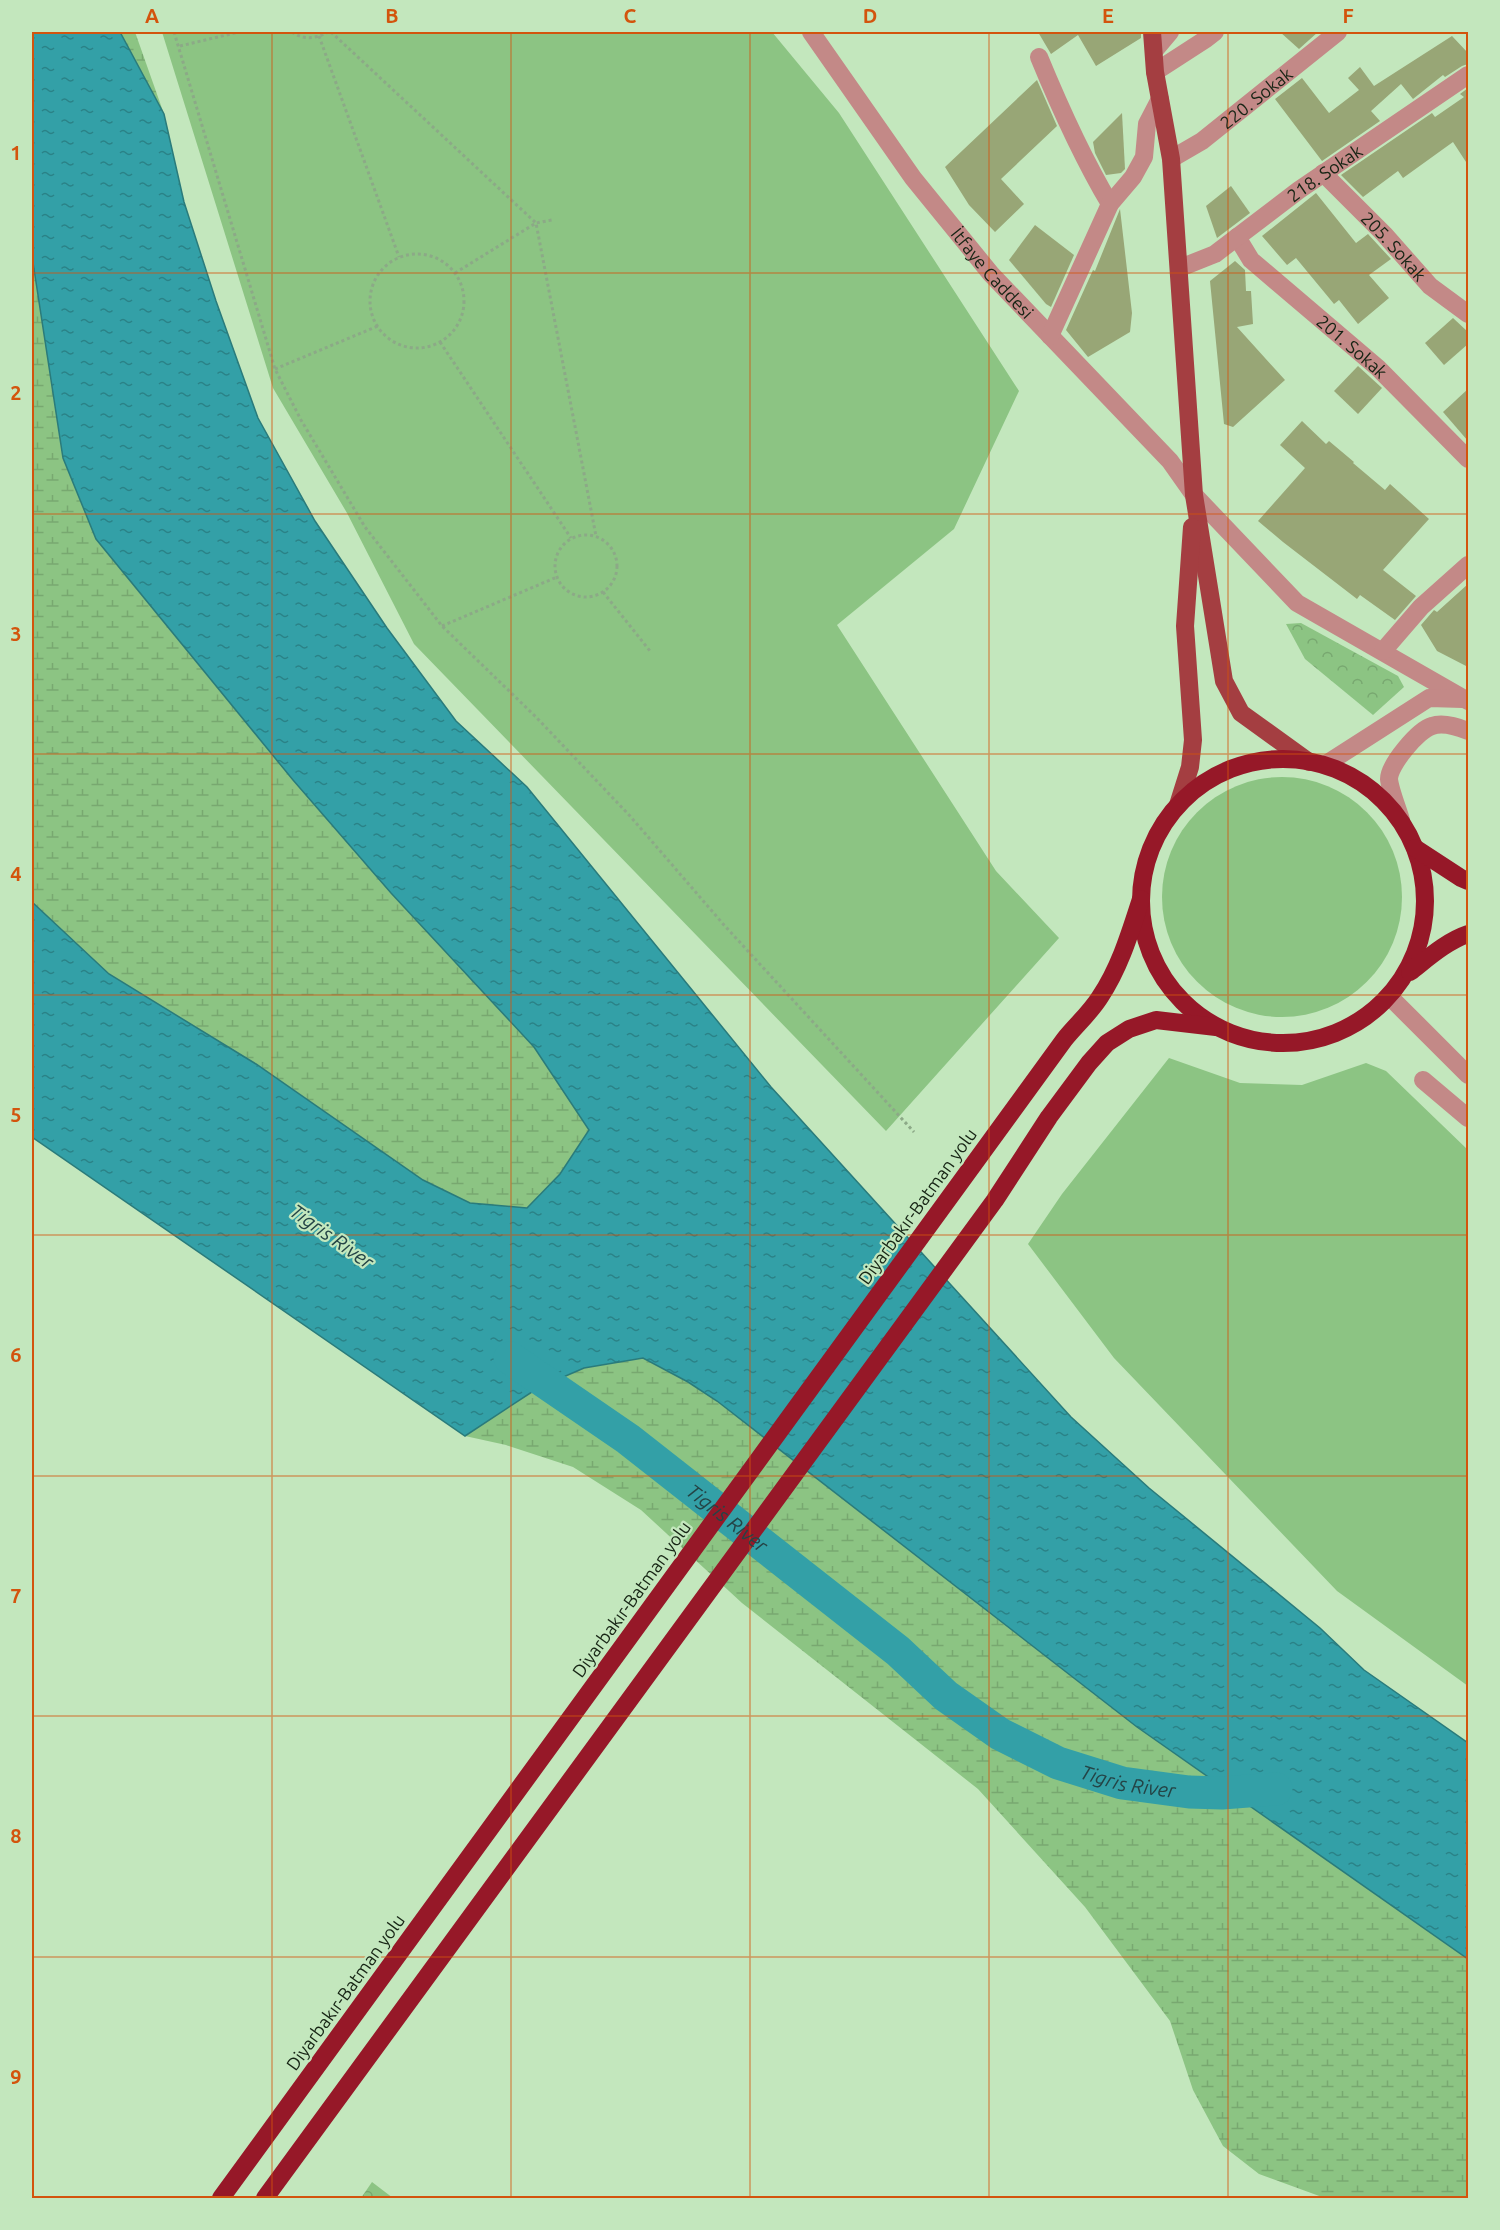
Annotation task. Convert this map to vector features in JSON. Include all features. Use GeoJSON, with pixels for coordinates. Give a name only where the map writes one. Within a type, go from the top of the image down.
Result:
{"type":"FeatureCollection","features":[{"type":"Feature","properties":{"kind":"highway"},"geometry":{"type":"LineString","coordinates":[[265,2199],[995,1200],[1049,1117],[1089,1063],[1107,1043],[1129,1029],[1156,1020],[1215,1027],[1260,1042],[1308,1042],[1353,1026],[1390,997],[1416,957],[1426,911],[1422,863],[1401,820],[1368,786],[1317,763],[1279,758],[1232,766],[1192,790],[1161,825],[1143,868],[1140,914],[1152,960],[1178,999],[1215,1027]]}},
{"type":"Feature","properties":{"kind":"highway"},"geometry":{"type":"LineString","coordinates":[[1415,848],[1468,881]]}},
{"type":"Feature","properties":{"kind":"highway","name":"Diyarbakır-Batman yolu"},"geometry":{"type":"LineString","coordinates":[[221,2199],[1064,1040],[1099,999],[1116,971],[1141,899]]}},
{"type":"Feature","properties":{"kind":"highway"},"geometry":{"type":"LineString","coordinates":[[1402,978],[1432,954],[1468,934]]}},
{"type":"Feature","properties":{"kind":"main road"},"geometry":{"type":"LineString","coordinates":[[1152,32],[1155,72],[1171,159],[1194,495],[1224,681],[1241,713],[1317,763]]}},
{"type":"Feature","properties":{"kind":"main road"},"geometry":{"type":"LineString","coordinates":[[1178,805],[1190,767],[1193,740],[1185,626],[1194,495]]}},
{"type":"Feature","properties":{"kind":"street","name":"İtfaye Caddesi"},"geometry":{"type":"LineString","coordinates":[[811,32],[913,178],[991,274],[1170,460],[1194,495],[1297,603],[1467,700]]}},
{"type":"Feature","properties":{"kind":"street"},"geometry":{"type":"LineString","coordinates":[[1154,51],[1170,32]]}},
{"type":"Feature","properties":{"kind":"street"},"geometry":{"type":"LineString","coordinates":[[1155,72],[1215,32]]}},
{"type":"Feature","properties":{"kind":"street","name":"220. Sokak"},"geometry":{"type":"LineString","coordinates":[[1171,159],[1202,141],[1338,32]]}},
{"type":"Feature","properties":{"kind":"street"},"geometry":{"type":"LineString","coordinates":[[1039,57],[1092,175],[1110,204]]}},
{"type":"Feature","properties":{"kind":"street","name":"218. Sokak"},"geometry":{"type":"LineString","coordinates":[[1180,268],[1215,254],[1323,173],[1468,75]]}},
{"type":"Feature","properties":{"kind":"street"},"geometry":{"type":"LineString","coordinates":[[1050,336],[1110,204],[1133,177],[1144,157],[1147,124],[1160,99]]}},
{"type":"Feature","properties":{"kind":"street","name":"205. Sokak"},"geometry":{"type":"LineString","coordinates":[[1323,173],[1384,234],[1430,286],[1468,314]]}},
{"type":"Feature","properties":{"kind":"street","name":"201. Sokak"},"geometry":{"type":"LineString","coordinates":[[1237,237],[1251,260],[1378,368],[1468,459]]}},
{"type":"Feature","properties":{"kind":"street"},"geometry":{"type":"LineString","coordinates":[[1383,651],[1421,607],[1468,565]]}},
{"type":"Feature","properties":{"kind":"street"},"geometry":{"type":"LineString","coordinates":[[1317,763],[1429,698],[1467,700]]}},
{"type":"Feature","properties":{"kind":"street"},"geometry":{"type":"LineString","coordinates":[[1401,820],[1389,778],[1397,759],[1431,726],[1453,726],[1468,731]]}},
{"type":"Feature","properties":{"kind":"street"},"geometry":{"type":"LineString","coordinates":[[1390,997],[1468,1075]]}},
{"type":"Feature","properties":{"kind":"street"},"geometry":{"type":"LineString","coordinates":[[1423,1080],[1468,1118]]}},
{"type":"Feature","properties":{"kind":"path"},"geometry":{"type":"LineString","coordinates":[[174,32],[275,369],[301,420],[365,527],[442,626],[536,717],[622,808],[724,925],[914,1132]]}},
{"type":"Feature","properties":{"kind":"path"},"geometry":{"type":"LineString","coordinates":[[180,46],[239,32]]}},
{"type":"Feature","properties":{"kind":"path"},"geometry":{"type":"LineString","coordinates":[[292,32],[305,38],[329,32],[536,223],[596,536]]}},
{"type":"Feature","properties":{"kind":"path"},"geometry":{"type":"LineString","coordinates":[[319,36],[399,257]]}},
{"type":"Feature","properties":{"kind":"path"},"geometry":{"type":"LineString","coordinates":[[455,273],[536,223],[552,220]]}},
{"type":"Feature","properties":{"kind":"path"},"geometry":{"type":"LineString","coordinates":[[414,254],[430,256],[444,262],[455,273],[462,287],[464,303],[460,319],[452,332],[440,342],[413,347],[399,344],[387,337],[378,326],[372,314],[370,300],[372,287],[378,274],[387,264],[399,257],[414,254]]}},
{"type":"Feature","properties":{"kind":"path"},"geometry":{"type":"LineString","coordinates":[[275,369],[378,326]]}},
{"type":"Feature","properties":{"kind":"path"},"geometry":{"type":"LineString","coordinates":[[440,342],[571,538]]}},
{"type":"Feature","properties":{"kind":"path"},"geometry":{"type":"LineString","coordinates":[[588,534],[596,536],[612,548],[616,557],[615,576],[610,585],[595,596],[576,596],[561,585],[556,577],[555,559],[563,543],[571,538],[588,534]]}},
{"type":"Feature","properties":{"kind":"path"},"geometry":{"type":"LineString","coordinates":[[442,626],[556,577]]}},
{"type":"Feature","properties":{"kind":"path"},"geometry":{"type":"LineString","coordinates":[[603,591],[650,651]]}},
{"type":"Feature","properties":{"kind":"green space"},"geometry":{"type":"Polygon","coordinates":[[[120,32],[135,32],[164,114],[120,32]]]}},
{"type":"Feature","properties":{"kind":"green space"},"geometry":{"type":"Polygon","coordinates":[[[162,32],[772,32],[839,113],[1019,391],[954,529],[837,625],[996,871],[1059,938],[886,1131],[414,644],[347,513],[273,388],[162,32]]]}},
{"type":"Feature","properties":{"kind":"green space"},"geometry":{"type":"Polygon","coordinates":[[[32,248],[63,458],[96,539],[293,780],[391,893],[534,1047],[589,1130],[560,1174],[527,1208],[470,1203],[423,1180],[256,1064],[109,974],[32,902],[32,248]]]}},
{"type":"Feature","properties":{"kind":"green space"},"geometry":{"type":"Polygon","coordinates":[[[1301,623],[1398,676],[1404,687],[1373,715],[1305,659],[1286,624],[1301,623]]]}},
{"type":"Feature","properties":{"kind":"green space"},"geometry":{"type":"Polygon","coordinates":[[[1282,777],[1317,782],[1328,786],[1348,797],[1367,812],[1382,831],[1393,851],[1397,862],[1402,897],[1397,932],[1393,943],[1382,963],[1367,982],[1348,997],[1328,1008],[1317,1012],[1282,1017],[1247,1012],[1236,1008],[1216,997],[1197,982],[1182,963],[1171,943],[1167,932],[1162,897],[1167,862],[1171,851],[1182,831],[1197,812],[1216,797],[1236,786],[1247,782],[1282,777]]]}},
{"type":"Feature","properties":{"kind":"green space"},"geometry":{"type":"Polygon","coordinates":[[[1169,1058],[1240,1083],[1302,1085],[1366,1063],[1386,1071],[1468,1150],[1468,1686],[1337,1591],[1114,1358],[1028,1244],[1062,1194],[1169,1058]]]}},
{"type":"Feature","properties":{"kind":"green space"},"geometry":{"type":"Polygon","coordinates":[[[643,1358],[688,1382],[717,1401],[1137,1727],[1468,1959],[1468,2198],[1322,2197],[1259,2174],[1223,2146],[1193,2090],[1170,2021],[1085,1907],[978,1789],[742,1603],[641,1510],[573,1467],[506,1445],[465,1436],[538,1388],[584,1368],[643,1358]]]}},
{"type":"Feature","properties":{"kind":"green space"},"geometry":{"type":"Polygon","coordinates":[[[372,2182],[393,2198],[361,2198],[372,2182]]]}},
{"type":"Feature","properties":{"kind":"water"},"geometry":{"type":"Polygon","coordinates":[[[32,32],[120,32],[164,114],[184,202],[216,301],[258,418],[315,521],[387,628],[456,721],[527,787],[771,1087],[1071,1417],[1149,1488],[1320,1628],[1364,1670],[1468,1743],[1468,1959],[1137,1727],[717,1401],[688,1382],[643,1358],[584,1368],[538,1388],[465,1436],[32,1137],[32,902],[109,974],[256,1064],[423,1180],[470,1203],[527,1208],[560,1174],[589,1130],[534,1047],[391,893],[293,780],[96,539],[63,458],[32,256],[32,32]]]}},
{"type":"Feature","properties":{"kind":"building"},"geometry":{"type":"Polygon","coordinates":[[[1038,32],[1141,32],[1141,38],[1096,66],[1078,35],[1051,54],[1038,32]]]}},
{"type":"Feature","properties":{"kind":"building"},"geometry":{"type":"Polygon","coordinates":[[[1280,32],[1318,32],[1299,49],[1280,32]]]}},
{"type":"Feature","properties":{"kind":"building"},"geometry":{"type":"Polygon","coordinates":[[[1452,36],[1468,53],[1468,64],[1445,77],[1443,75],[1413,99],[1401,84],[1371,111],[1380,121],[1322,161],[1275,99],[1302,78],[1329,113],[1359,90],[1348,78],[1360,67],[1374,86],[1452,36]]]}},
{"type":"Feature","properties":{"kind":"building"},"geometry":{"type":"Polygon","coordinates":[[[1037,80],[1057,126],[1001,179],[1024,204],[995,232],[969,205],[945,167],[1037,80]]]}},
{"type":"Feature","properties":{"kind":"building"},"geometry":{"type":"Polygon","coordinates":[[[1468,88],[1468,165],[1453,142],[1403,178],[1398,171],[1363,197],[1341,175],[1432,113],[1435,117],[1464,97],[1460,94],[1468,88]]]}},
{"type":"Feature","properties":{"kind":"building"},"geometry":{"type":"Polygon","coordinates":[[[1122,113],[1125,169],[1121,173],[1106,175],[1095,153],[1093,142],[1122,113]]]}},
{"type":"Feature","properties":{"kind":"building"},"geometry":{"type":"Polygon","coordinates":[[[1231,186],[1250,213],[1217,238],[1206,206],[1231,186]]]}},
{"type":"Feature","properties":{"kind":"building"},"geometry":{"type":"Polygon","coordinates":[[[1316,193],[1356,243],[1368,234],[1391,259],[1369,275],[1389,298],[1358,324],[1339,300],[1334,304],[1296,258],[1287,265],[1262,236],[1316,193]]]}},
{"type":"Feature","properties":{"kind":"building"},"geometry":{"type":"Polygon","coordinates":[[[1120,209],[1132,313],[1130,332],[1088,357],[1066,330],[1093,270],[1095,271],[1120,209]]]}},
{"type":"Feature","properties":{"kind":"building"},"geometry":{"type":"Polygon","coordinates":[[[1035,225],[1074,255],[1051,307],[1009,260],[1035,225]]]}},
{"type":"Feature","properties":{"kind":"building"},"geometry":{"type":"Polygon","coordinates":[[[1235,261],[1245,270],[1246,291],[1251,291],[1253,324],[1237,327],[1285,380],[1233,427],[1224,424],[1210,281],[1235,261]]]}},
{"type":"Feature","properties":{"kind":"building"},"geometry":{"type":"Polygon","coordinates":[[[1453,318],[1468,332],[1468,344],[1444,365],[1425,343],[1453,318]]]}},
{"type":"Feature","properties":{"kind":"building"},"geometry":{"type":"Polygon","coordinates":[[[1358,366],[1382,388],[1358,414],[1334,391],[1358,366]]]}},
{"type":"Feature","properties":{"kind":"building"},"geometry":{"type":"Polygon","coordinates":[[[1468,389],[1468,441],[1443,412],[1468,389]]]}},
{"type":"Feature","properties":{"kind":"building"},"geometry":{"type":"Polygon","coordinates":[[[1302,421],[1326,444],[1329,441],[1385,490],[1390,484],[1429,519],[1383,570],[1416,596],[1395,620],[1360,595],[1357,599],[1258,521],[1305,468],[1280,445],[1302,421]]]}},
{"type":"Feature","properties":{"kind":"building"},"geometry":{"type":"Polygon","coordinates":[[[1468,584],[1468,667],[1437,651],[1421,625],[1434,610],[1437,612],[1468,584]]]}},
{"type":"Feature","properties":{"kind":"waterway","name":"Tigris River"},"geometry":{"type":"LineString","coordinates":[[510,1358],[628,1439],[898,1651],[946,1696],[1000,1734],[1058,1763],[1122,1783],[1189,1792],[1222,1793],[1276,1789]]}}]}
